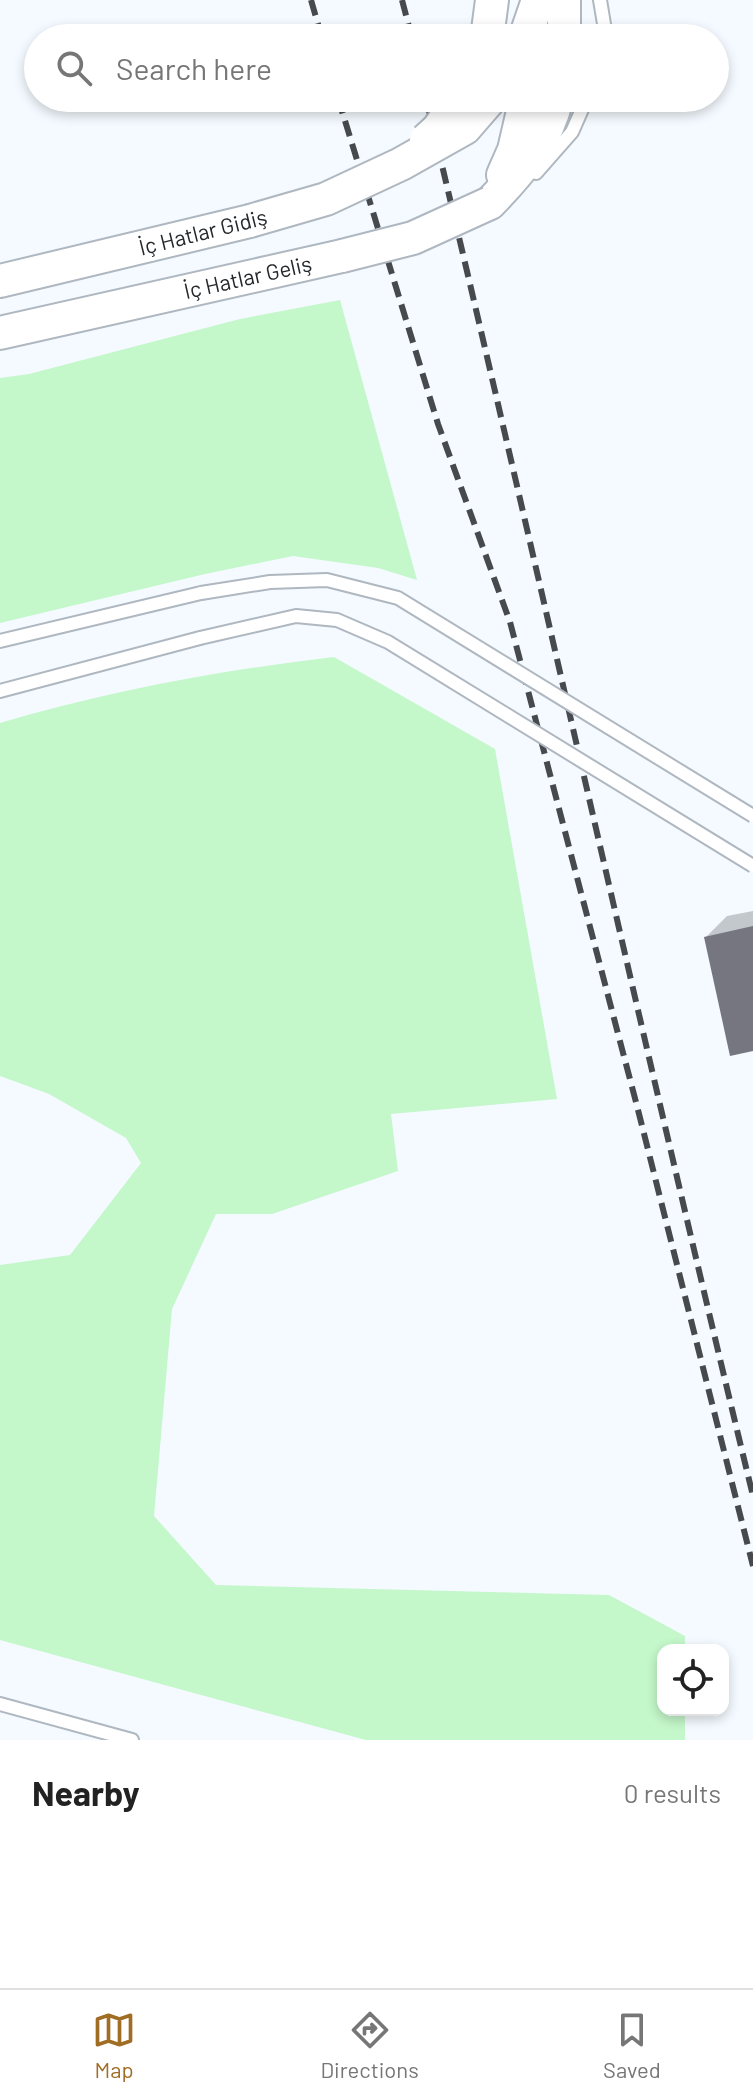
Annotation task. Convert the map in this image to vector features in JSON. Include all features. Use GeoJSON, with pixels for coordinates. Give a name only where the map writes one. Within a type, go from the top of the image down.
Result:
{"type":"FeatureCollection","features":[{"type":"Feature","properties":{"kind":"street"},"geometry":{"type":"LineString","coordinates":[[489,24],[492,0]]}},
{"type":"Feature","properties":{"kind":"street"},"geometry":{"type":"LineString","coordinates":[[524,0],[525,24]]}},
{"type":"Feature","properties":{"kind":"street"},"geometry":{"type":"LineString","coordinates":[[530,24],[538,0]]}},
{"type":"Feature","properties":{"kind":"street"},"geometry":{"type":"LineString","coordinates":[[564,0],[564,24]]}},
{"type":"Feature","properties":{"kind":"street","name":"İç Hatlar Gidiş"},"geometry":{"type":"LineString","coordinates":[[401,164],[438,129],[450,112]]}},
{"type":"Feature","properties":{"kind":"street","name":"İç Hatlar Gidiş"},"geometry":{"type":"LineString","coordinates":[[0,281],[250,221],[326,199],[401,164],[465,128],[479,112]]}},
{"type":"Feature","properties":{"kind":"street"},"geometry":{"type":"LineString","coordinates":[[490,203],[514,150],[523,112]]}},
{"type":"Feature","properties":{"kind":"street","name":"İç Hatlar Geliş"},"geometry":{"type":"LineString","coordinates":[[0,333],[413,238],[490,203],[519,173],[544,135],[552,112]]}},
{"type":"Feature","properties":{"kind":"lane"},"geometry":{"type":"LineString","coordinates":[[600,0],[604,24]]}},
{"type":"Feature","properties":{"kind":"lane"},"geometry":{"type":"LineString","coordinates":[[490,203],[529,180],[572,132],[581,112]]}},
{"type":"Feature","properties":{"kind":"lane"},"geometry":{"type":"LineString","coordinates":[[0,641],[201,593],[270,582],[327,580],[398,598],[753,816]]}},
{"type":"Feature","properties":{"kind":"lane"},"geometry":{"type":"LineString","coordinates":[[0,691],[296,616],[337,620],[388,642],[753,866]]}},
{"type":"Feature","properties":{"kind":"lane"},"geometry":{"type":"LineString","coordinates":[[0,1704],[132,1740]]}},
{"type":"Feature","properties":{"kind":"green space"},"geometry":{"type":"Polygon","coordinates":[[[340,300],[417,580],[378,568],[293,556],[0,623],[0,378],[29,374],[240,319],[340,300]]]}},
{"type":"Feature","properties":{"kind":"green space"},"geometry":{"type":"Polygon","coordinates":[[[334,657],[495,749],[557,1099],[391,1114],[398,1171],[272,1214],[216,1214],[172,1309],[154,1516],[216,1585],[609,1595],[685,1636],[685,1644],[657,1644],[657,1716],[685,1716],[685,1740],[366,1740],[0,1640],[0,1265],[70,1255],[141,1163],[126,1138],[49,1094],[0,1076],[0,723],[82,701],[250,668],[334,657]]]}},
{"type":"Feature","properties":{"kind":"building"},"geometry":{"type":"Polygon","coordinates":[[[753,926],[753,1051],[730,1056],[704,937],[753,926]]]}},
{"type":"Feature","properties":{"kind":"railway"},"geometry":{"type":"LineString","coordinates":[[311,0],[318,24]]}},
{"type":"Feature","properties":{"kind":"railway"},"geometry":{"type":"LineString","coordinates":[[402,0],[408,24]]}},
{"type":"Feature","properties":{"kind":"railway"},"geometry":{"type":"LineString","coordinates":[[342,112],[438,424],[510,622],[753,1566]]}},
{"type":"Feature","properties":{"kind":"railway"},"geometry":{"type":"LineString","coordinates":[[429,112],[753,1496]]}}]}
